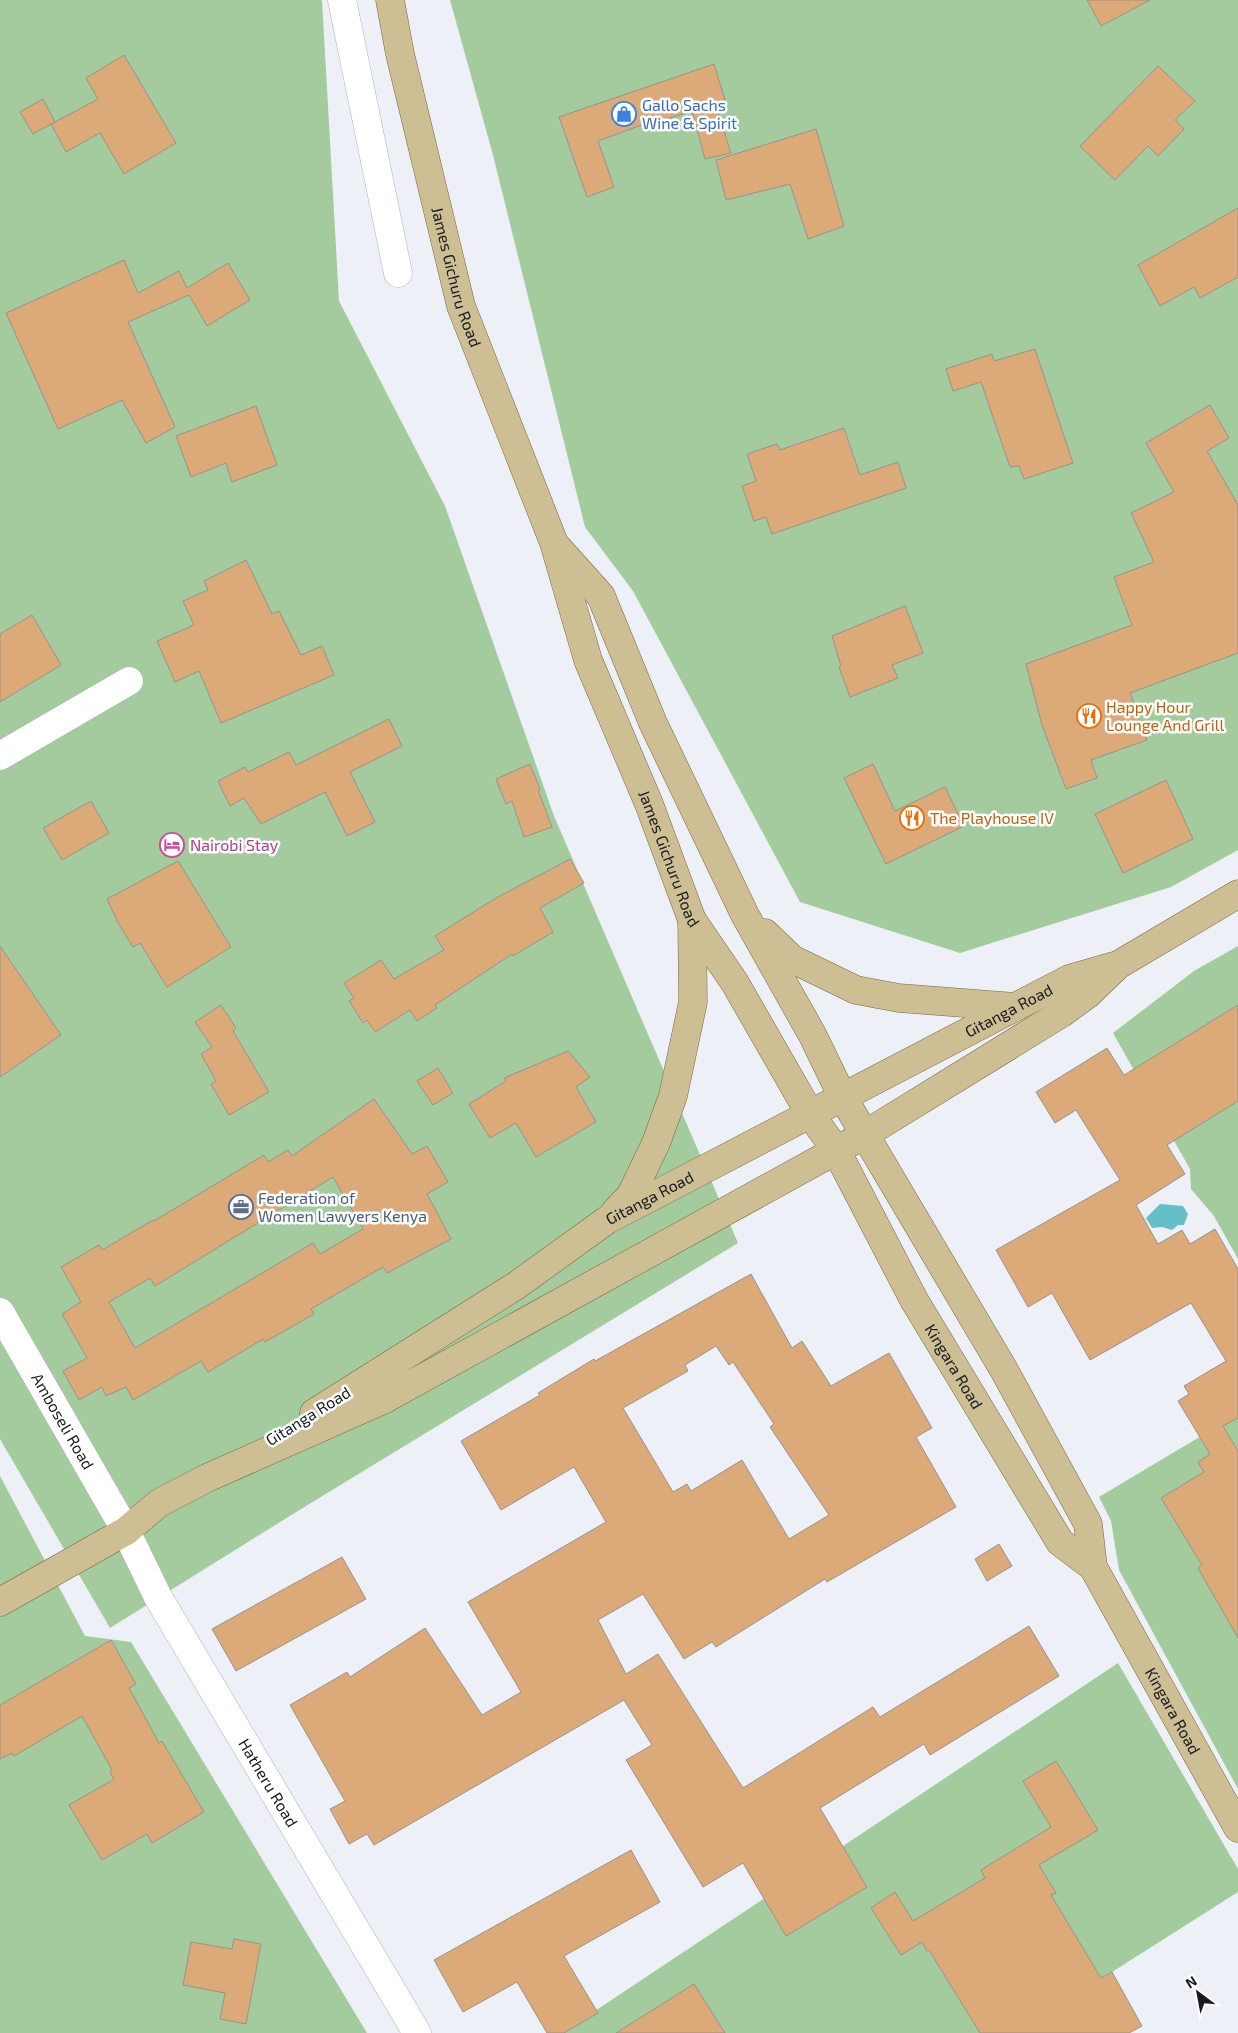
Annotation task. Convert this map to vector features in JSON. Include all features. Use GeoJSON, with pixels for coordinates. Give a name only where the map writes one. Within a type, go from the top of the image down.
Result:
{"type":"FeatureCollection","features":[{"type":"Feature","properties":{"kind":"main road","name":"James Gichuru Road"},"geometry":{"type":"LineString","coordinates":[[390,0],[402,63],[461,306],[554,543],[588,660],[649,804],[692,920],[735,983],[810,1114],[836,1150]]}},
{"type":"Feature","properties":{"kind":"main road","name":"James Gichuru Road"},"geometry":{"type":"LineString","coordinates":[[554,543],[601,596],[653,723],[745,914],[813,1036],[842,1096],[864,1135]]}},
{"type":"Feature","properties":{"kind":"main road","name":"Gitanga Road"},"geometry":{"type":"LineString","coordinates":[[0,1602],[126,1531],[159,1503],[207,1478],[382,1400],[864,1135],[1062,1013],[1088,994],[1118,965],[1238,894]]}},
{"type":"Feature","properties":{"kind":"main road"},"geometry":{"type":"LineString","coordinates":[[745,914],[792,959],[856,990],[899,998],[1016,1008]]}},
{"type":"Feature","properties":{"kind":"main road"},"geometry":{"type":"LineString","coordinates":[[607,1220],[631,1196],[656,1143],[674,1096],[693,1002],[692,920]]}},
{"type":"Feature","properties":{"kind":"main road","name":"Gitanga Road"},"geometry":{"type":"LineString","coordinates":[[207,1478],[345,1394],[517,1285],[607,1220],[1069,979],[1118,965]]}},
{"type":"Feature","properties":{"kind":"main road","name":"Kingara Road"},"geometry":{"type":"LineString","coordinates":[[864,1135],[1004,1370],[1088,1524],[1093,1567],[1238,1828]]}},
{"type":"Feature","properties":{"kind":"main road","name":"Kingara Road"},"geometry":{"type":"LineString","coordinates":[[836,1150],[914,1300],[1060,1542],[1093,1567]]}},
{"type":"Feature","properties":{"kind":"street"},"geometry":{"type":"LineString","coordinates":[[342,0],[398,273]]}},
{"type":"Feature","properties":{"kind":"street"},"geometry":{"type":"LineString","coordinates":[[0,756],[129,681]]}},
{"type":"Feature","properties":{"kind":"street","name":"Amboseli Road"},"geometry":{"type":"LineString","coordinates":[[0,1312],[126,1531]]}},
{"type":"Feature","properties":{"kind":"street","name":"Hatheru Road"},"geometry":{"type":"LineString","coordinates":[[126,1531],[158,1597],[417,2033]]}},
{"type":"Feature","properties":{"kind":"green space"},"geometry":{"type":"Polygon","coordinates":[[[0,0],[322,0],[339,301],[445,506],[554,816],[738,1243],[301,1509],[110,1628],[0,1439],[0,0]]]}},
{"type":"Feature","properties":{"kind":"green space"},"geometry":{"type":"Polygon","coordinates":[[[450,0],[1238,0],[1238,850],[1171,887],[960,953],[800,902],[633,591],[585,527],[493,155],[450,0]]]}},
{"type":"Feature","properties":{"kind":"green space"},"geometry":{"type":"Polygon","coordinates":[[[1238,946],[1238,1259],[1214,1216],[1191,1189],[1190,1169],[1113,1033],[1194,971],[1238,946]]]}},
{"type":"Feature","properties":{"kind":"green space"},"geometry":{"type":"Polygon","coordinates":[[[1238,1414],[1238,1789],[1119,1570],[1111,1521],[1099,1497],[1238,1414]]]}},
{"type":"Feature","properties":{"kind":"green space"},"geometry":{"type":"Polygon","coordinates":[[[0,1476],[85,1636],[131,1642],[367,2033],[0,2033],[0,1476]]]}},
{"type":"Feature","properties":{"kind":"green space"},"geometry":{"type":"Polygon","coordinates":[[[1118,1663],[1238,1869],[1238,1892],[1016,2033],[562,2033],[1118,1663]]]}},
{"type":"Feature","properties":{"kind":"water"},"geometry":{"type":"Polygon","coordinates":[[[1160,1204],[1183,1206],[1188,1214],[1184,1225],[1178,1225],[1172,1230],[1162,1227],[1152,1228],[1146,1218],[1160,1204]]]}},
{"type":"Feature","properties":{"kind":"building"},"geometry":{"type":"Polygon","coordinates":[[[1087,0],[1150,0],[1101,26],[1087,0]]]}},
{"type":"Feature","properties":{"kind":"building"},"geometry":{"type":"Polygon","coordinates":[[[124,55],[176,143],[124,174],[100,133],[66,152],[51,124],[98,99],[86,78],[124,55]]]}},
{"type":"Feature","properties":{"kind":"building"},"geometry":{"type":"Polygon","coordinates":[[[714,64],[725,100],[715,103],[731,153],[705,159],[692,111],[651,124],[650,122],[598,141],[614,187],[587,197],[559,117],[714,64]]]}},
{"type":"Feature","properties":{"kind":"building"},"geometry":{"type":"Polygon","coordinates":[[[1158,66],[1195,101],[1175,120],[1184,129],[1158,156],[1148,146],[1115,180],[1080,146],[1158,66]]]}},
{"type":"Feature","properties":{"kind":"building"},"geometry":{"type":"Polygon","coordinates":[[[43,99],[55,122],[33,134],[20,112],[43,99]]]}},
{"type":"Feature","properties":{"kind":"building"},"geometry":{"type":"Polygon","coordinates":[[[816,129],[844,226],[808,239],[790,184],[726,200],[716,160],[816,129]]]}},
{"type":"Feature","properties":{"kind":"building"},"geometry":{"type":"Polygon","coordinates":[[[1238,208],[1238,277],[1200,298],[1194,287],[1160,306],[1138,265],[1238,208]]]}},
{"type":"Feature","properties":{"kind":"building"},"geometry":{"type":"Polygon","coordinates":[[[124,260],[138,293],[179,271],[187,288],[228,263],[250,300],[207,326],[189,295],[128,322],[175,427],[146,443],[122,400],[58,429],[6,313],[124,260]]]}},
{"type":"Feature","properties":{"kind":"building"},"geometry":{"type":"Polygon","coordinates":[[[1035,349],[1073,463],[1024,479],[1019,466],[1010,467],[981,382],[953,391],[946,369],[992,354],[994,361],[1035,349]]]}},
{"type":"Feature","properties":{"kind":"building"},"geometry":{"type":"Polygon","coordinates":[[[1210,405],[1229,438],[1207,451],[1238,505],[1238,653],[1130,693],[1147,740],[1091,760],[1097,778],[1066,789],[1042,725],[1026,664],[1132,625],[1114,577],[1154,562],[1131,513],[1174,492],[1146,443],[1210,405]]]}},
{"type":"Feature","properties":{"kind":"building"},"geometry":{"type":"Polygon","coordinates":[[[256,406],[277,465],[232,482],[226,463],[191,477],[176,436],[256,406]]]}},
{"type":"Feature","properties":{"kind":"building"},"geometry":{"type":"Polygon","coordinates":[[[844,428],[860,475],[898,462],[906,488],[772,534],[766,517],[754,521],[742,486],[756,481],[747,454],[777,444],[780,450],[844,428]]]}},
{"type":"Feature","properties":{"kind":"building"},"geometry":{"type":"Polygon","coordinates":[[[246,560],[272,614],[279,611],[301,655],[322,646],[334,675],[221,723],[199,671],[175,682],[157,641],[194,625],[183,601],[208,590],[204,581],[246,560]]]}},
{"type":"Feature","properties":{"kind":"building"},"geometry":{"type":"Polygon","coordinates":[[[905,606],[923,653],[892,665],[898,678],[850,697],[839,667],[841,666],[832,636],[905,606]]]}},
{"type":"Feature","properties":{"kind":"building"},"geometry":{"type":"Polygon","coordinates":[[[32,615],[61,665],[0,702],[0,634],[32,615]]]}},
{"type":"Feature","properties":{"kind":"building"},"geometry":{"type":"Polygon","coordinates":[[[389,719],[402,746],[350,772],[375,822],[347,836],[325,792],[261,824],[244,798],[230,806],[218,781],[245,767],[248,772],[289,752],[296,765],[389,719]]]}},
{"type":"Feature","properties":{"kind":"building"},"geometry":{"type":"Polygon","coordinates":[[[530,764],[552,827],[524,837],[512,801],[506,804],[496,779],[530,764]]]}},
{"type":"Feature","properties":{"kind":"building","name":"The Playhouse IV"},"geometry":{"type":"Polygon","coordinates":[[[873,764],[895,811],[945,787],[964,826],[886,864],[844,778],[873,764]]]}},
{"type":"Feature","properties":{"kind":"building"},"geometry":{"type":"Polygon","coordinates":[[[1166,780],[1193,839],[1123,873],[1095,814],[1166,780]]]}},
{"type":"Feature","properties":{"kind":"building"},"geometry":{"type":"Polygon","coordinates":[[[91,801],[109,833],[62,860],[43,828],[91,801]]]}},
{"type":"Feature","properties":{"kind":"building"},"geometry":{"type":"Polygon","coordinates":[[[570,859],[584,883],[540,908],[553,932],[513,956],[512,954],[435,1005],[437,1008],[417,1021],[410,1010],[375,1032],[367,1020],[363,1023],[349,1001],[354,998],[344,983],[381,960],[394,979],[444,950],[435,936],[496,898],[570,859]]]}},
{"type":"Feature","properties":{"kind":"building"},"geometry":{"type":"Polygon","coordinates":[[[178,861],[231,947],[167,987],[140,943],[133,947],[118,923],[107,899],[178,861]]]}},
{"type":"Feature","properties":{"kind":"building"},"geometry":{"type":"Polygon","coordinates":[[[0,946],[61,1035],[0,1077],[0,946]]]}},
{"type":"Feature","properties":{"kind":"building"},"geometry":{"type":"Polygon","coordinates":[[[221,1005],[236,1028],[233,1031],[269,1092],[229,1115],[211,1084],[216,1081],[201,1054],[212,1047],[195,1022],[221,1005]]]}},
{"type":"Feature","properties":{"kind":"building"},"geometry":{"type":"Polygon","coordinates":[[[1238,1005],[1238,1101],[1167,1145],[1185,1174],[1136,1205],[1158,1244],[1182,1230],[1190,1244],[1215,1229],[1238,1269],[1238,1418],[1223,1426],[1238,1451],[1238,1638],[1198,1568],[1202,1565],[1161,1498],[1204,1472],[1198,1462],[1210,1454],[1178,1401],[1189,1394],[1184,1386],[1226,1361],[1191,1303],[1090,1360],[1052,1293],[1028,1307],[996,1250],[1120,1180],[1076,1110],[1055,1123],[1036,1092],[1107,1048],[1124,1075],[1238,1005]]]}},
{"type":"Feature","properties":{"kind":"building"},"geometry":{"type":"Polygon","coordinates":[[[568,1051],[590,1077],[576,1087],[596,1122],[536,1157],[516,1123],[490,1138],[469,1104],[506,1081],[504,1078],[568,1051]]]}},
{"type":"Feature","properties":{"kind":"building"},"geometry":{"type":"Polygon","coordinates":[[[438,1068],[453,1093],[433,1105],[417,1081],[438,1068]]]}},
{"type":"Feature","properties":{"kind":"building"},"geometry":{"type":"Polygon","coordinates":[[[374,1099],[412,1154],[427,1146],[448,1182],[427,1194],[451,1239],[387,1273],[383,1267],[311,1309],[314,1314],[265,1342],[263,1339],[208,1372],[201,1361],[133,1400],[126,1387],[106,1396],[102,1387],[79,1400],[63,1371],[87,1358],[62,1314],[81,1302],[61,1267],[99,1245],[102,1250],[264,1155],[268,1162],[288,1150],[292,1156],[374,1099]],[[333,1177],[155,1286],[150,1278],[109,1302],[135,1348],[313,1243],[320,1254],[363,1229],[333,1177]]]}},
{"type":"Feature","properties":{"kind":"building"},"geometry":{"type":"Polygon","coordinates":[[[751,1274],[792,1348],[802,1341],[831,1386],[889,1353],[932,1428],[916,1437],[956,1507],[827,1582],[825,1579],[716,1647],[712,1642],[684,1659],[643,1594],[598,1620],[626,1674],[658,1654],[743,1788],[873,1707],[880,1717],[1029,1626],[1059,1676],[930,1755],[924,1744],[820,1808],[867,1887],[786,1936],[743,1863],[703,1887],[626,1760],[652,1745],[624,1700],[374,1845],[367,1834],[349,1844],[330,1809],[345,1801],[290,1705],[347,1672],[350,1677],[425,1628],[482,1715],[521,1692],[468,1602],[606,1522],[574,1467],[501,1510],[461,1441],[540,1395],[538,1393],[594,1359],[595,1361],[751,1274]],[[716,1346],[685,1365],[688,1371],[623,1408],[673,1492],[687,1484],[691,1491],[742,1460],[789,1539],[829,1515],[770,1427],[774,1424],[733,1362],[729,1365],[716,1346]]]}},
{"type":"Feature","properties":{"kind":"building"},"geometry":{"type":"Polygon","coordinates":[[[999,1544],[1012,1566],[987,1581],[975,1559],[999,1544]]]}},
{"type":"Feature","properties":{"kind":"building"},"geometry":{"type":"Polygon","coordinates":[[[342,1557],[366,1599],[236,1671],[212,1629],[342,1557]]]}},
{"type":"Feature","properties":{"kind":"building"},"geometry":{"type":"Polygon","coordinates":[[[111,1640],[136,1684],[129,1688],[159,1743],[162,1741],[204,1812],[152,1843],[147,1834],[102,1860],[69,1805],[114,1779],[110,1772],[112,1770],[82,1716],[14,1756],[12,1753],[0,1759],[0,1705],[111,1640]]]}},
{"type":"Feature","properties":{"kind":"building"},"geometry":{"type":"Polygon","coordinates":[[[1056,1761],[1098,1830],[1039,1865],[1056,1893],[1051,1895],[1101,1978],[1112,1972],[1142,2026],[1129,2033],[980,2033],[929,1950],[927,1951],[922,1942],[901,1955],[871,1908],[895,1892],[913,1921],[985,1878],[981,1870],[1051,1827],[1023,1781],[1056,1761]]]}},
{"type":"Feature","properties":{"kind":"building"},"geometry":{"type":"Polygon","coordinates":[[[631,1850],[660,1902],[564,1956],[598,2013],[564,2033],[547,2033],[517,1982],[463,2012],[434,1960],[631,1850]]]}},
{"type":"Feature","properties":{"kind":"building"},"geometry":{"type":"Polygon","coordinates":[[[234,1939],[261,1944],[246,2024],[220,2019],[225,1993],[183,1985],[191,1942],[232,1949],[234,1939]]]}},
{"type":"Feature","properties":{"kind":"building"},"geometry":{"type":"Polygon","coordinates":[[[694,1984],[725,2033],[616,2033],[694,1984]]]}},
{"type":"Feature","properties":{"kind":"place","name":"Gallo Sachs Wine & Spirit"},"geometry":{"type":"Point","coordinates":[624,114]}},
{"type":"Feature","properties":{"kind":"place","name":"Happy Hour Lounge And Grill"},"geometry":{"type":"Point","coordinates":[1089,716]}},
{"type":"Feature","properties":{"kind":"place","name":"The Playhouse IV"},"geometry":{"type":"Point","coordinates":[912,818]}},
{"type":"Feature","properties":{"kind":"place","name":"Nairobi Stay"},"geometry":{"type":"Point","coordinates":[172,845]}},
{"type":"Feature","properties":{"kind":"place","name":"Federation of Women Lawyers Kenya"},"geometry":{"type":"Point","coordinates":[241,1207]}}]}
